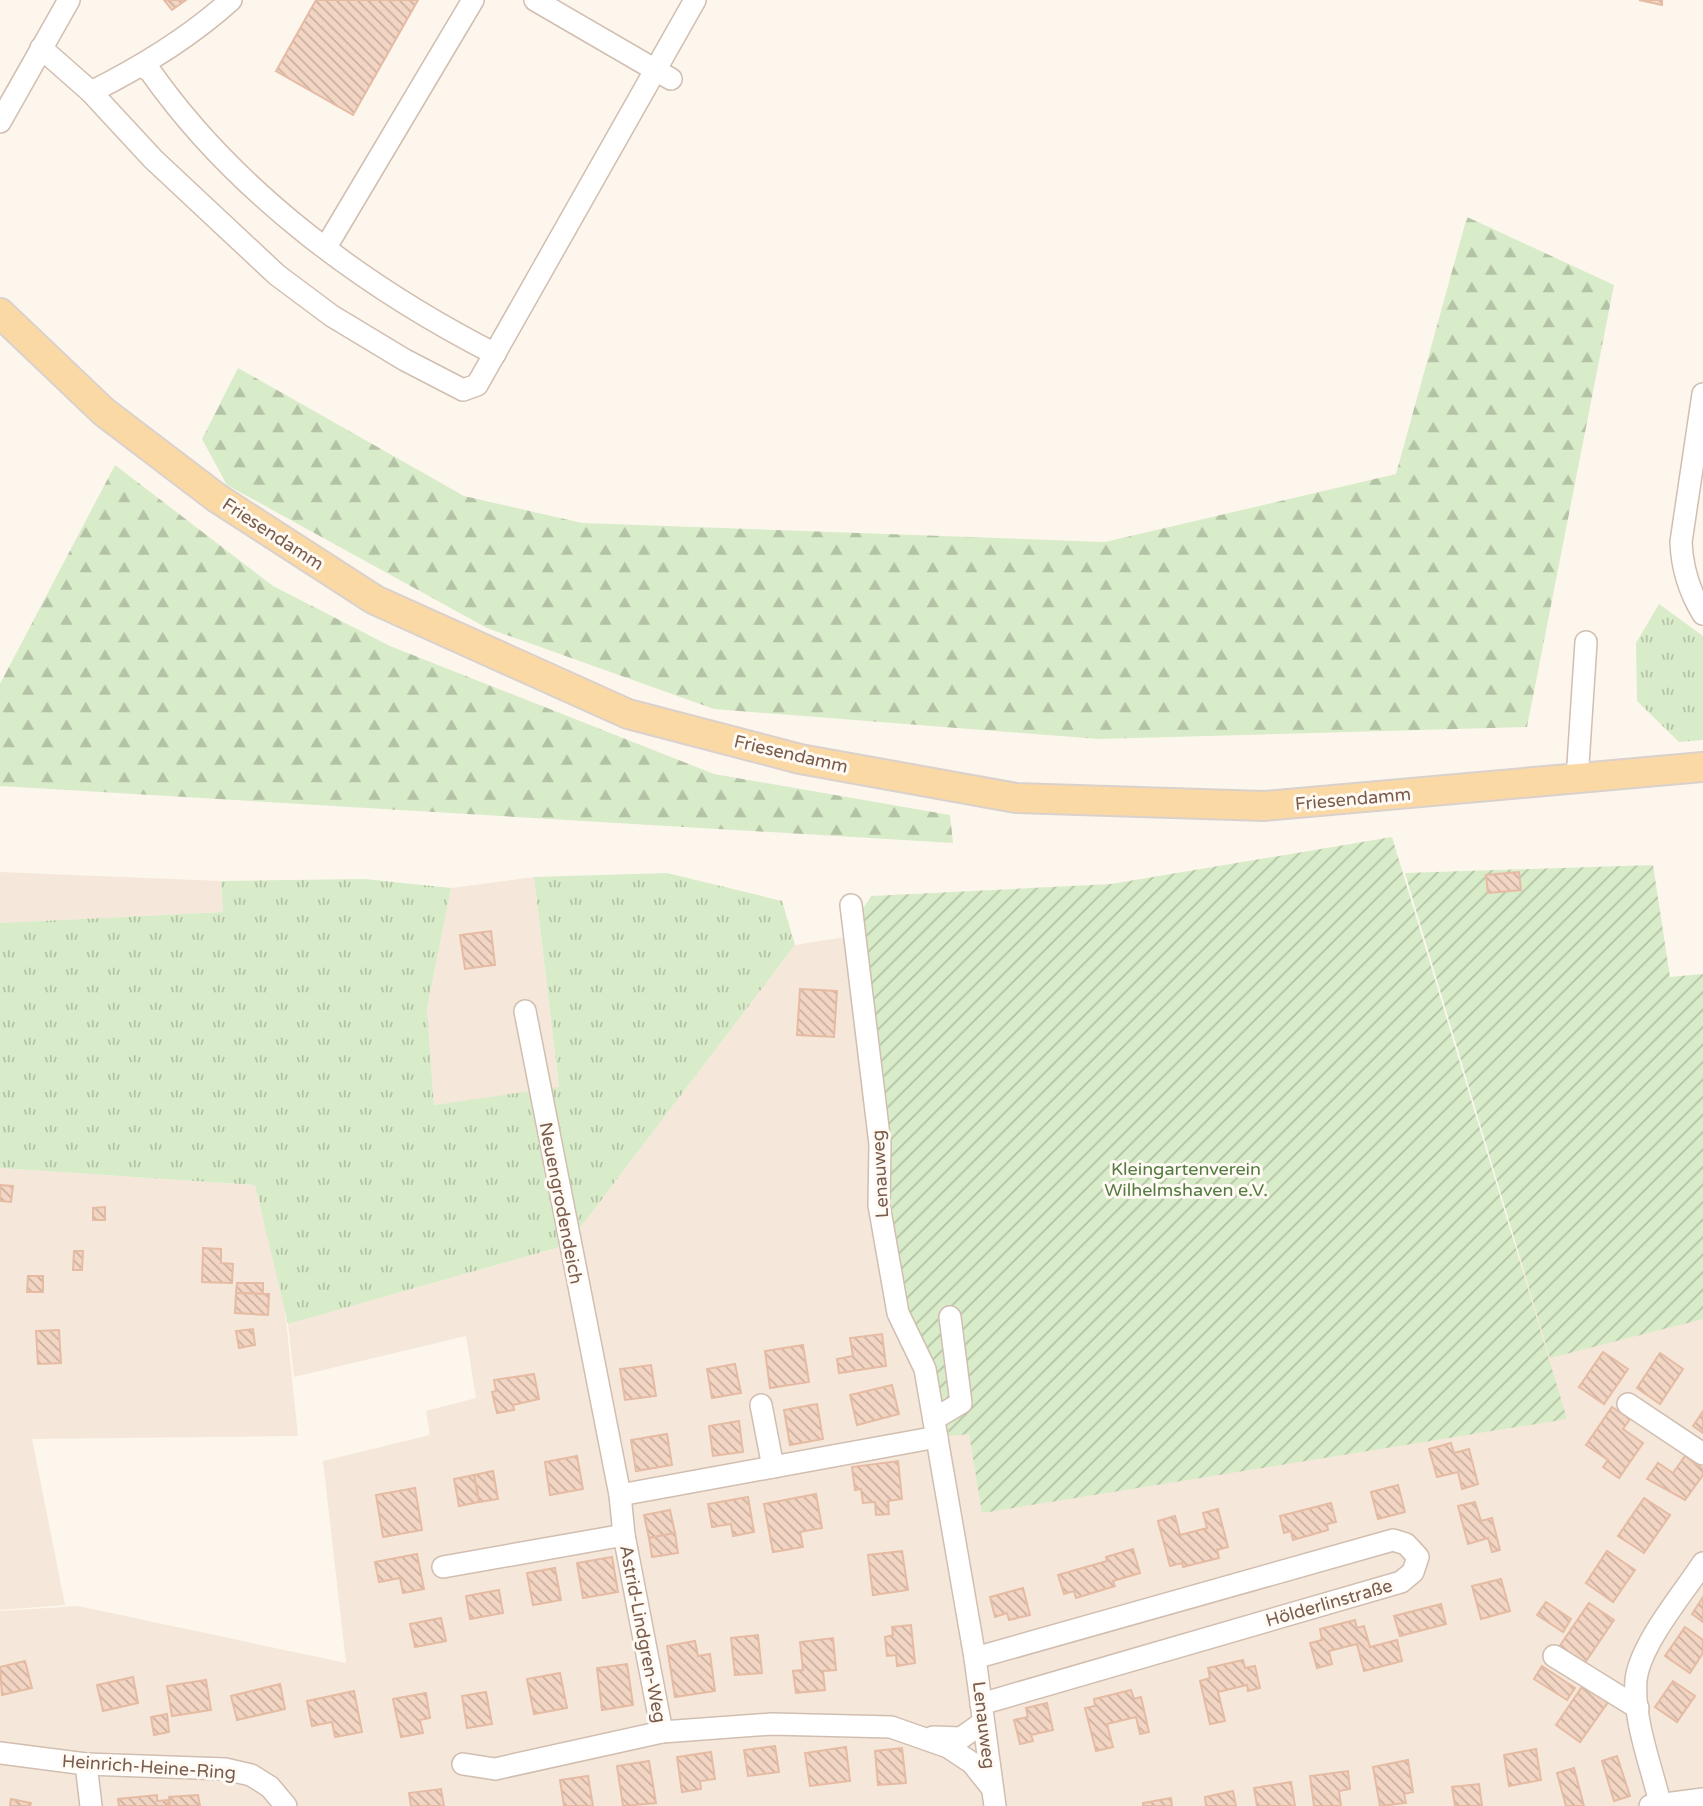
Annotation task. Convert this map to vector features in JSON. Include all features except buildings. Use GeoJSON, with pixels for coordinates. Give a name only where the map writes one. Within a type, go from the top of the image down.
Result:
{"type":"FeatureCollection","features":[{"type":"Feature","properties":{"kind":"main road","name":"Friesendamm"},"geometry":{"type":"LineString","coordinates":[[0,313],[125,428],[217,498],[364,592],[628,714],[800,759],[1016,798],[1264,806],[1703,768]]}},
{"type":"Feature","properties":{"kind":"street"},"geometry":{"type":"LineString","coordinates":[[0,122],[69,0]]}},
{"type":"Feature","properties":{"kind":"street"},"geometry":{"type":"LineString","coordinates":[[91,92],[142,66],[208,21],[231,0]]}},
{"type":"Feature","properties":{"kind":"street"},"geometry":{"type":"LineString","coordinates":[[326,247],[473,0]]}},
{"type":"Feature","properties":{"kind":"street"},"geometry":{"type":"LineString","coordinates":[[536,0],[664,74]]}},
{"type":"Feature","properties":{"kind":"street"},"geometry":{"type":"LineString","coordinates":[[41,48],[91,92],[153,159],[277,275],[332,316],[405,360],[463,390],[477,385],[664,74],[695,0]]}},
{"type":"Feature","properties":{"kind":"street"},"geometry":{"type":"LineString","coordinates":[[142,66],[150,71],[184,118],[231,166],[326,247],[410,307],[495,354]]}},
{"type":"Feature","properties":{"kind":"street"},"geometry":{"type":"LineString","coordinates":[[1703,394],[1681,542],[1682,563],[1691,593],[1703,614]]}},
{"type":"Feature","properties":{"kind":"street"},"geometry":{"type":"LineString","coordinates":[[1577,780],[1586,642]]}},
{"type":"Feature","properties":{"kind":"street","name":"Lenauweg"},"geometry":{"type":"LineString","coordinates":[[851,905],[880,1144],[879,1205],[898,1313],[925,1369],[975,1658],[994,1797]]}},
{"type":"Feature","properties":{"kind":"street","name":"Neuengrodendeich"},"geometry":{"type":"LineString","coordinates":[[525,1011],[598,1394]]}},
{"type":"Feature","properties":{"kind":"street"},"geometry":{"type":"LineString","coordinates":[[620,1495],[773,1467],[935,1428],[961,1403],[950,1317]]}},
{"type":"Feature","properties":{"kind":"street","name":"Astrid-Lindgren-Weg"},"geometry":{"type":"LineString","coordinates":[[598,1394],[620,1495],[624,1535],[662,1732]]}},
{"type":"Feature","properties":{"kind":"street"},"geometry":{"type":"LineString","coordinates":[[1628,1404],[1703,1454]]}},
{"type":"Feature","properties":{"kind":"street"},"geometry":{"type":"LineString","coordinates":[[761,1405],[773,1467]]}},
{"type":"Feature","properties":{"kind":"street","name":"Astrid-Lindgren-Weg"},"geometry":{"type":"LineString","coordinates":[[443,1567],[624,1535]]}},
{"type":"Feature","properties":{"kind":"street","name":"Hölderlinstraße"},"geometry":{"type":"LineString","coordinates":[[975,1658],[1393,1540],[1406,1544],[1418,1557],[1413,1572],[1401,1582],[982,1714]]}},
{"type":"Feature","properties":{"kind":"street"},"geometry":{"type":"LineString","coordinates":[[1703,1563],[1647,1648],[1636,1679],[1638,1708],[1655,1804],[1703,1799]]}},
{"type":"Feature","properties":{"kind":"street"},"geometry":{"type":"LineString","coordinates":[[1554,1656],[1638,1708]]}},
{"type":"Feature","properties":{"kind":"street"},"geometry":{"type":"LineString","coordinates":[[924,1736],[961,1738],[982,1714]]}},
{"type":"Feature","properties":{"kind":"street"},"geometry":{"type":"LineString","coordinates":[[463,1764],[495,1769],[662,1732],[772,1724],[891,1727],[924,1736],[948,1747],[972,1763],[994,1797]]}},
{"type":"Feature","properties":{"kind":"street","name":"Heinrich-Heine-Ring"},"geometry":{"type":"LineString","coordinates":[[0,1753],[86,1764],[225,1769],[251,1774],[270,1787],[286,1806]]}},
{"type":"Feature","properties":{"kind":"street"},"geometry":{"type":"LineString","coordinates":[[86,1764],[91,1806]]}},
{"type":"Feature","properties":{"kind":"shaded area"},"geometry":{"type":"Polygon","coordinates":[[[1385,852],[1549,1348],[1703,1312],[1703,1806],[0,1806],[0,1611],[78,1606],[346,1663],[323,1461],[430,1435],[426,1411],[476,1398],[466,1336],[294,1377],[288,1324],[567,1245],[795,945],[1385,852]]]}},
{"type":"Feature","properties":{"kind":"shaded area"},"geometry":{"type":"Polygon","coordinates":[[[0,872],[221,881],[223,912],[0,923],[0,872]]]}},
{"type":"Feature","properties":{"kind":"shaded area"},"geometry":{"type":"Polygon","coordinates":[[[534,877],[559,1088],[434,1105],[427,1009],[451,888],[534,877]]]}},
{"type":"Feature","properties":{"kind":"shaded area"},"geometry":{"type":"Polygon","coordinates":[[[0,1168],[255,1185],[285,1310],[298,1436],[32,1439],[65,1605],[0,1610],[0,1168]]]}},
{"type":"Feature","properties":{"kind":"green space"},"geometry":{"type":"Polygon","coordinates":[[[1467,217],[1614,285],[1527,727],[1098,739],[714,709],[487,628],[227,485],[202,439],[238,368],[464,496],[582,523],[1105,542],[1396,474],[1467,217]]]}},
{"type":"Feature","properties":{"kind":"green space"},"geometry":{"type":"Polygon","coordinates":[[[115,465],[273,586],[390,646],[714,774],[950,815],[953,843],[0,786],[0,684],[115,465]]]}},
{"type":"Feature","properties":{"kind":"green space"},"geometry":{"type":"Polygon","coordinates":[[[1659,604],[1703,636],[1703,740],[1679,742],[1637,701],[1636,643],[1659,604]]]}},
{"type":"Feature","properties":{"kind":"green space","name":"Kleingartenverein Wilhelmshaven e.V."},"geometry":{"type":"Polygon","coordinates":[[[1392,837],[1567,1419],[982,1513],[969,1434],[950,1436],[901,1294],[860,912],[872,896],[1111,884],[1392,837]]]}},
{"type":"Feature","properties":{"kind":"green space"},"geometry":{"type":"Polygon","coordinates":[[[1653,865],[1670,977],[1703,974],[1703,1319],[1550,1358],[1405,873],[1653,865]]]}},
{"type":"Feature","properties":{"kind":"green space"},"geometry":{"type":"Polygon","coordinates":[[[667,873],[782,901],[795,945],[567,1245],[288,1324],[255,1185],[0,1168],[0,923],[223,912],[221,881],[365,879],[451,888],[427,1009],[434,1105],[559,1087],[534,877],[667,873]]]}}]}
